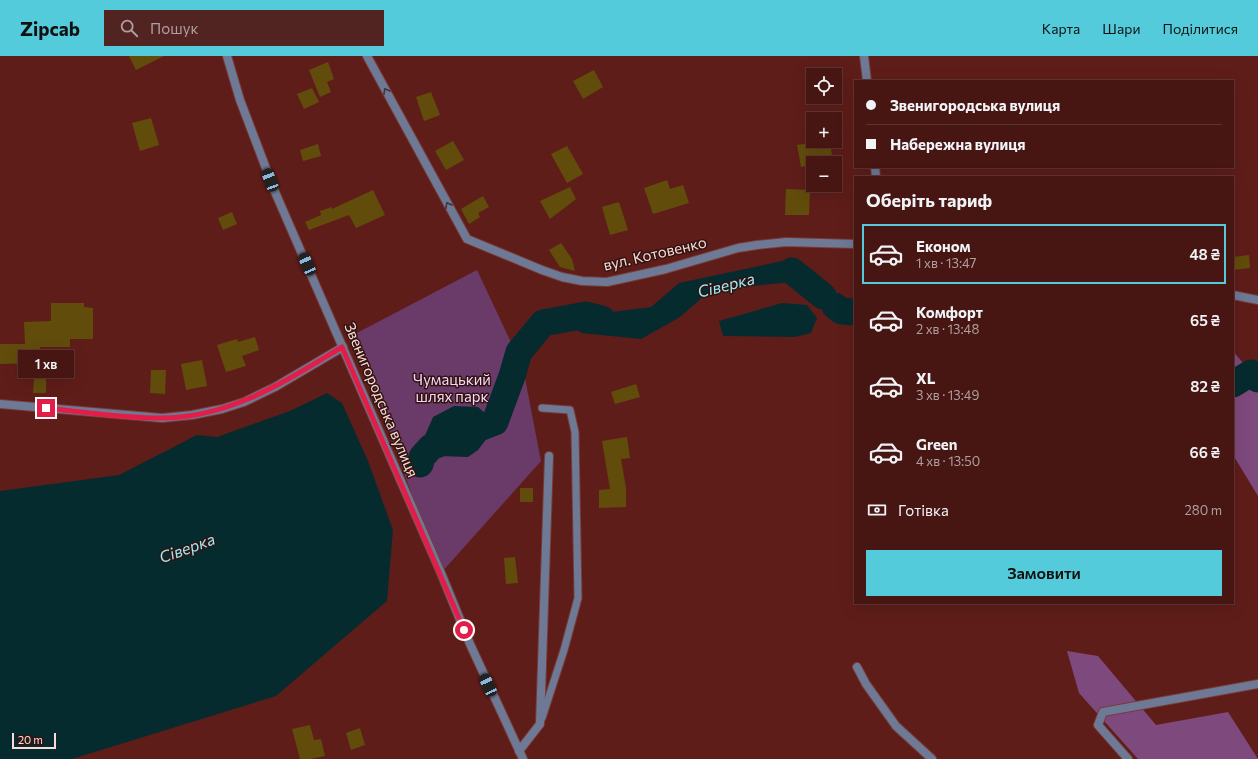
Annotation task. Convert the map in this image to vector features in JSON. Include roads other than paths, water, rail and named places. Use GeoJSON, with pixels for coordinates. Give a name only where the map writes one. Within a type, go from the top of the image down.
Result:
{"type":"FeatureCollection","features":[{"type":"Feature","properties":{"kind":"street","name":"Звенигородська вулиця"},"geometry":{"type":"LineString","coordinates":[[227,56],[245,112],[275,192],[470,644],[523,759]]}},
{"type":"Feature","properties":{"kind":"street","name":"вул. Котовенко"},"geometry":{"type":"LineString","coordinates":[[367,56],[467,239],[562,277],[593,282],[607,282],[666,269],[738,248],[757,245],[786,242],[854,244]]}},
{"type":"Feature","properties":{"kind":"street"},"geometry":{"type":"LineString","coordinates":[[864,56],[867,80]]}},
{"type":"Feature","properties":{"kind":"street"},"geometry":{"type":"LineString","coordinates":[[1234,295],[1258,300]]}},
{"type":"Feature","properties":{"kind":"street"},"geometry":{"type":"LineString","coordinates":[[0,404],[162,418],[192,415],[222,409],[244,402],[275,387],[342,347]]}},
{"type":"Feature","properties":{"kind":"street"},"geometry":{"type":"LineString","coordinates":[[519,751],[540,724],[549,456]]}},
{"type":"Feature","properties":{"kind":"street"},"geometry":{"type":"LineString","coordinates":[[857,667],[866,684],[896,726],[932,759]]}},
{"type":"Feature","properties":{"kind":"street"},"geometry":{"type":"LineString","coordinates":[[1128,759],[1098,726],[1103,712],[1258,684]]}},
{"type":"Feature","properties":{"kind":"lane"},"geometry":{"type":"LineString","coordinates":[[540,724],[564,650],[578,598],[575,432],[570,410],[542,408]]}},
{"type":"Feature","properties":{"kind":"water"},"geometry":{"type":"Polygon","coordinates":[[[787,260],[825,284],[819,296],[792,282],[711,290],[680,317],[641,339],[581,333],[563,317],[565,306],[597,306],[603,313],[651,307],[679,283],[787,260]]]}},
{"type":"Feature","properties":{"kind":"water"},"geometry":{"type":"Polygon","coordinates":[[[782,303],[807,305],[817,318],[811,333],[795,337],[723,336],[719,321],[782,303]]]}},
{"type":"Feature","properties":{"kind":"water"},"geometry":{"type":"Polygon","coordinates":[[[327,393],[342,403],[368,461],[393,530],[387,601],[276,696],[72,759],[0,759],[0,491],[119,475],[197,435],[217,437],[290,411],[327,393]]]}},
{"type":"Feature","properties":{"kind":"water"},"geometry":{"type":"Polygon","coordinates":[[[454,406],[478,407],[495,422],[491,433],[478,450],[468,457],[438,456],[423,440],[433,417],[454,406]]]}},
{"type":"Feature","properties":{"kind":"waterway","name":"Сіверка"},"geometry":{"type":"LineString","coordinates":[[792,271],[823,296]]}},
{"type":"Feature","properties":{"kind":"waterway","name":"Сіверка"},"geometry":{"type":"LineString","coordinates":[[835,306],[841,311],[854,312]]}},
{"type":"Feature","properties":{"kind":"waterway","name":"Сіверка"},"geometry":{"type":"LineString","coordinates":[[420,464],[422,457],[431,447],[495,422],[519,352],[543,323],[586,315],[602,319]]}},
{"type":"Feature","properties":{"kind":"waterway","name":"Сіверка"},"geometry":{"type":"LineString","coordinates":[[1234,383],[1251,373],[1258,379]]}},
{"type":"Feature","properties":{"kind":"park label","name":"Чумацький шлях парк"},"geometry":{"type":"Point","coordinates":[452,388]}}]}
